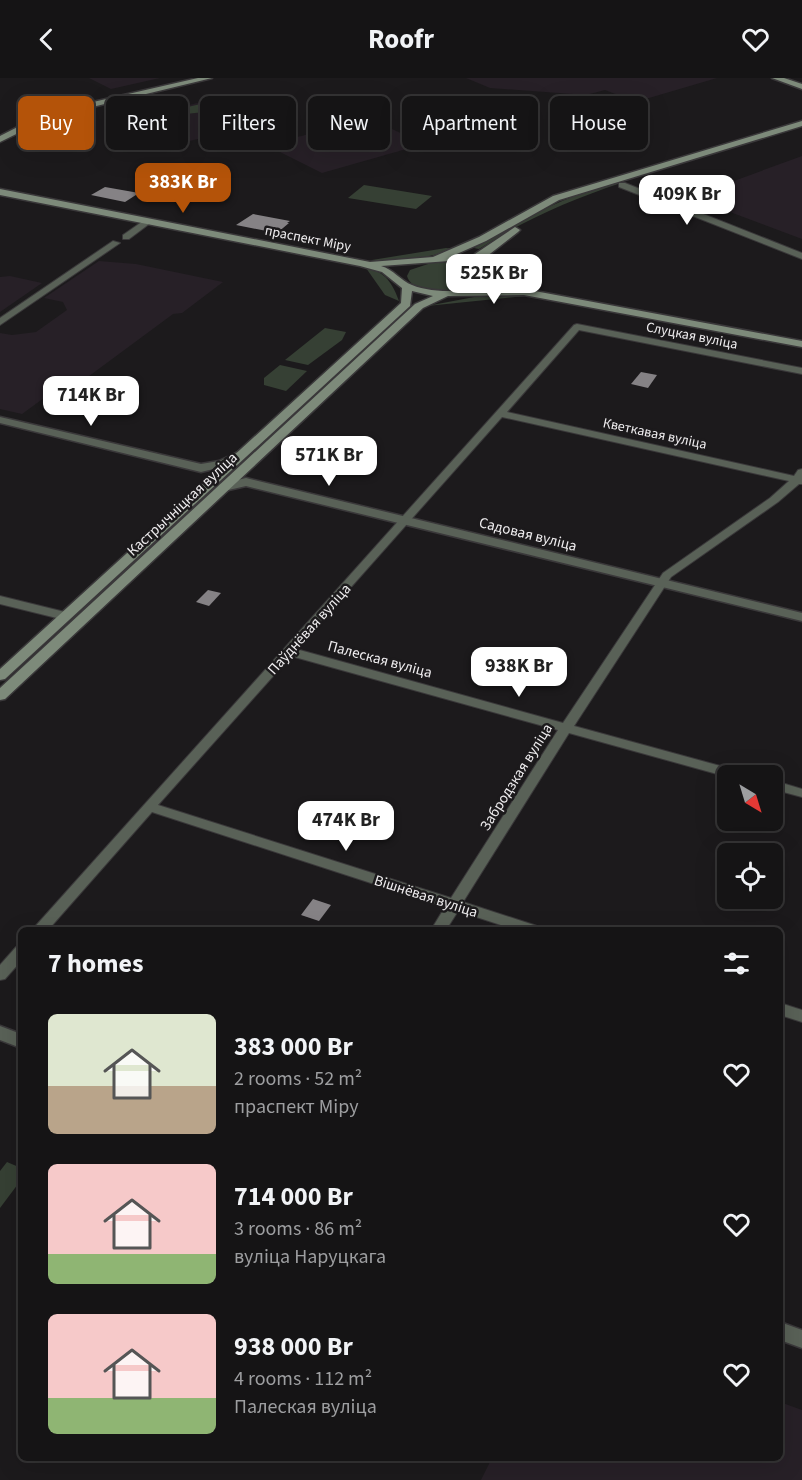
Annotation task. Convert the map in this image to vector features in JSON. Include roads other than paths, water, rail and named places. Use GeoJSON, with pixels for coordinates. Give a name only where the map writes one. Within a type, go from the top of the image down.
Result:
{"type":"FeatureCollection","features":[{"type":"Feature","properties":{"kind":"main road"},"geometry":{"type":"LineString","coordinates":[[0,139],[38,114],[194,78]]}},
{"type":"Feature","properties":{"kind":"main road"},"geometry":{"type":"LineString","coordinates":[[0,134],[48,115],[208,78]]}},
{"type":"Feature","properties":{"kind":"main road"},"geometry":{"type":"LineString","coordinates":[[776,78],[802,87]]}},
{"type":"Feature","properties":{"kind":"main road"},"geometry":{"type":"LineString","coordinates":[[362,262],[420,262],[436,259],[468,248],[556,198],[802,123]]}},
{"type":"Feature","properties":{"kind":"main road"},"geometry":{"type":"LineString","coordinates":[[464,293],[485,282],[483,268],[477,260],[478,256],[508,234],[536,218],[570,203],[622,185],[802,130]]}},
{"type":"Feature","properties":{"kind":"main road","name":"праспект Міру"},"geometry":{"type":"LineString","coordinates":[[0,192],[362,262]]}},
{"type":"Feature","properties":{"kind":"main road"},"geometry":{"type":"LineString","coordinates":[[436,259],[462,261],[483,268],[524,292]]}},
{"type":"Feature","properties":{"kind":"main road"},"geometry":{"type":"LineString","coordinates":[[362,262],[384,270],[403,283],[428,293],[444,295],[524,292],[802,344]]}},
{"type":"Feature","properties":{"kind":"main road"},"geometry":{"type":"LineString","coordinates":[[403,283],[400,273],[420,262]]}},
{"type":"Feature","properties":{"kind":"main road","name":"Кастрычніцкая вуліца"},"geometry":{"type":"LineString","coordinates":[[0,676],[406,304],[403,283]]}},
{"type":"Feature","properties":{"kind":"main road","name":"Кастрычніцкая вуліца"},"geometry":{"type":"LineString","coordinates":[[0,696],[224,487],[244,476],[419,306],[444,295]]}},
{"type":"Feature","properties":{"kind":"street"},"geometry":{"type":"LineString","coordinates":[[622,185],[802,256]]}},
{"type":"Feature","properties":{"kind":"street"},"geometry":{"type":"LineString","coordinates":[[126,237],[149,221]]}},
{"type":"Feature","properties":{"kind":"street"},"geometry":{"type":"LineString","coordinates":[[0,322],[116,243]]}},
{"type":"Feature","properties":{"kind":"street","name":"Слуцкая вуліца"},"geometry":{"type":"LineString","coordinates":[[577,327],[802,371]]}},
{"type":"Feature","properties":{"kind":"street","name":"Паўднёвая вуліца"},"geometry":{"type":"LineString","coordinates":[[42,927],[577,327]]}},
{"type":"Feature","properties":{"kind":"street","name":"Кветкавая вуліца"},"geometry":{"type":"LineString","coordinates":[[501,414],[801,477]]}},
{"type":"Feature","properties":{"kind":"street"},"geometry":{"type":"LineString","coordinates":[[0,420],[201,468],[222,464],[240,455]]}},
{"type":"Feature","properties":{"kind":"street"},"geometry":{"type":"LineString","coordinates":[[174,463],[198,472],[206,478],[199,495]]}},
{"type":"Feature","properties":{"kind":"street","name":"Садовая вуліца"},"geometry":{"type":"LineString","coordinates":[[244,476],[404,521],[802,617]]}},
{"type":"Feature","properties":{"kind":"street","name":"Забродзкая вуліца"},"geometry":{"type":"LineString","coordinates":[[440,927],[567,726],[667,575],[774,500],[801,477]]}},
{"type":"Feature","properties":{"kind":"street"},"geometry":{"type":"LineString","coordinates":[[0,600],[65,616]]}},
{"type":"Feature","properties":{"kind":"street","name":"Палеская вуліца"},"geometry":{"type":"LineString","coordinates":[[288,651],[717,769]]}},
{"type":"Feature","properties":{"kind":"street"},"geometry":{"type":"LineString","coordinates":[[783,787],[802,793]]}},
{"type":"Feature","properties":{"kind":"street","name":"Вішнёвая вуліца"},"geometry":{"type":"LineString","coordinates":[[149,807],[523,927]]}},
{"type":"Feature","properties":{"kind":"street"},"geometry":{"type":"LineString","coordinates":[[0,975],[18,954]]}},
{"type":"Feature","properties":{"kind":"street"},"geometry":{"type":"LineString","coordinates":[[783,1010],[802,1016]]}},
{"type":"Feature","properties":{"kind":"street"},"geometry":{"type":"LineString","coordinates":[[0,1033],[18,1040]]}},
{"type":"Feature","properties":{"kind":"street"},"geometry":{"type":"LineString","coordinates":[[783,1332],[802,1339]]}}]}
